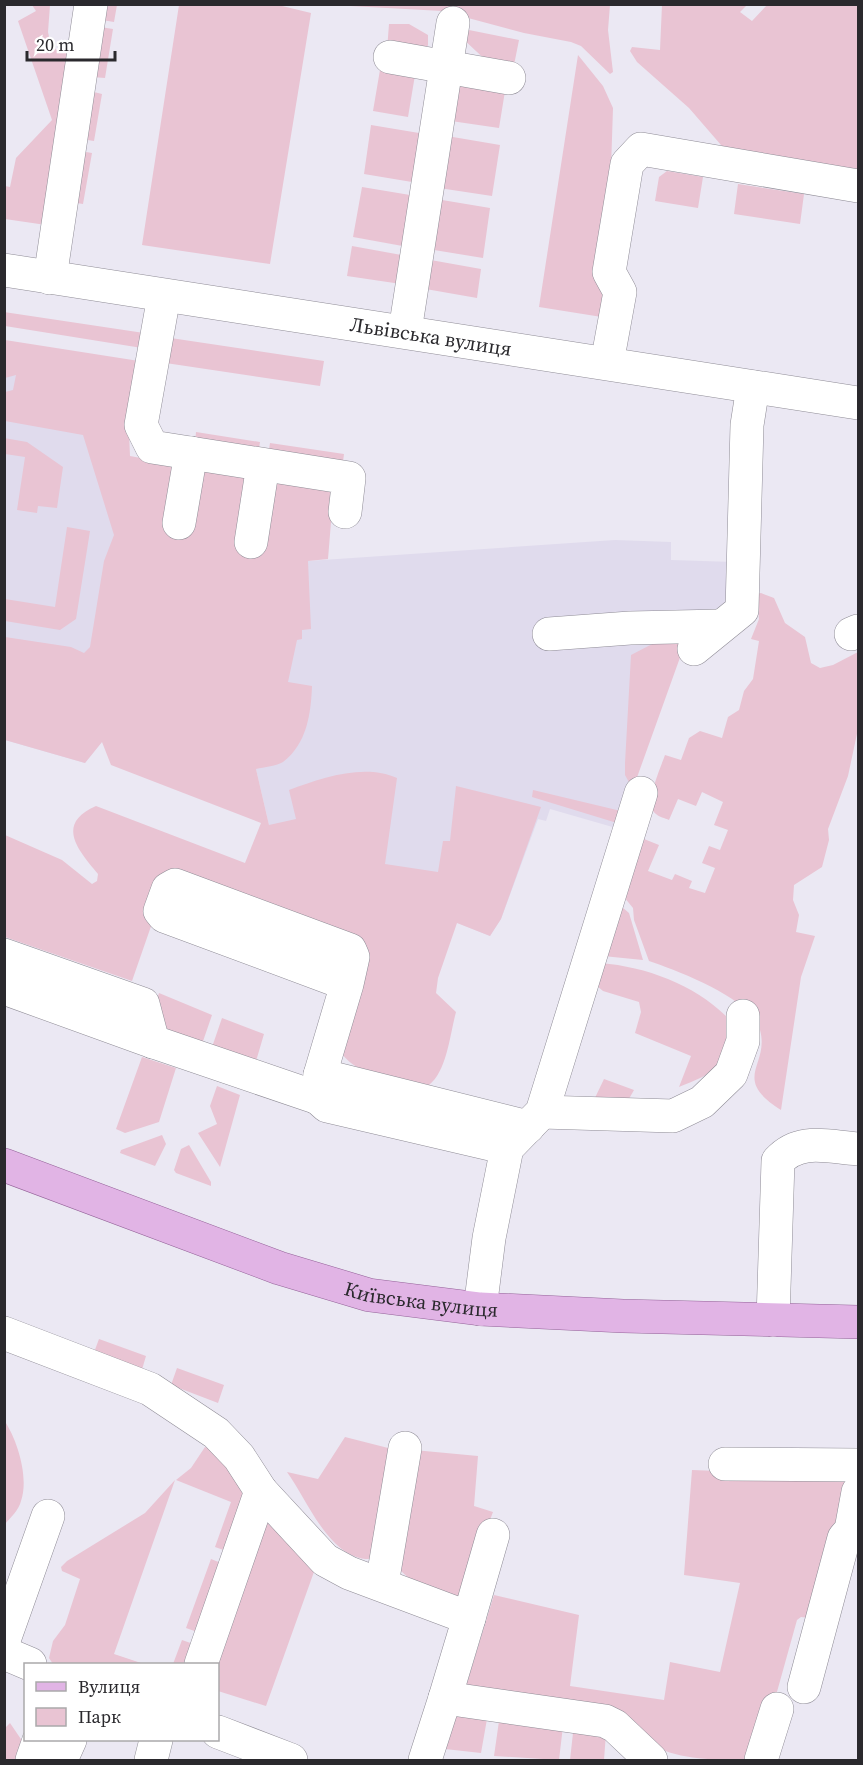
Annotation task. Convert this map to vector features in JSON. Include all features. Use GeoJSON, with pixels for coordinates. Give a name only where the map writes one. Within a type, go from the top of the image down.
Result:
{"type":"FeatureCollection","features":[{"type":"Feature","properties":{"kind":"main road","name":"Київська вулиця"},"geometry":{"type":"LineString","coordinates":[[4,1165],[339,1288],[431,1305],[480,1309],[858,1322]]}},
{"type":"Feature","properties":{"kind":"main road","name":"Київська вулиця"},"geometry":{"type":"LineString","coordinates":[[4,1186],[274,1288],[339,1310],[383,1319],[482,1330],[858,1342]]}},
{"type":"Feature","properties":{"kind":"street"},"geometry":{"type":"LineString","coordinates":[[50,278],[91,4]]}},
{"type":"Feature","properties":{"kind":"street"},"geometry":{"type":"LineString","coordinates":[[405,330],[453,23]]}},
{"type":"Feature","properties":{"kind":"street"},"geometry":{"type":"LineString","coordinates":[[390,57],[509,78]]}},
{"type":"Feature","properties":{"kind":"street"},"geometry":{"type":"LineString","coordinates":[[607,363],[620,292],[609,273],[627,164],[641,149],[858,186]]}},
{"type":"Feature","properties":{"kind":"street","name":"Львівська вулиця"},"geometry":{"type":"LineString","coordinates":[[4,270],[164,296],[405,330],[858,403]]}},
{"type":"Feature","properties":{"kind":"street"},"geometry":{"type":"LineString","coordinates":[[164,296],[141,424],[152,447],[349,478],[345,512]]}},
{"type":"Feature","properties":{"kind":"street"},"geometry":{"type":"LineString","coordinates":[[694,649],[742,610],[747,425],[753,387]]}},
{"type":"Feature","properties":{"kind":"street"},"geometry":{"type":"LineString","coordinates":[[179,523],[191,453]]}},
{"type":"Feature","properties":{"kind":"street"},"geometry":{"type":"LineString","coordinates":[[251,542],[263,465]]}},
{"type":"Feature","properties":{"kind":"street"},"geometry":{"type":"LineString","coordinates":[[549,634],[630,628],[721,626]]}},
{"type":"Feature","properties":{"kind":"street"},"geometry":{"type":"LineString","coordinates":[[480,1309],[489,1238],[641,793]]}},
{"type":"Feature","properties":{"kind":"street"},"geometry":{"type":"LineString","coordinates":[[346,984],[164,916],[160,911],[168,889],[175,885],[350,950],[353,957],[346,984],[319,1087],[327,1106],[526,1129],[673,1116],[702,1102],[730,1074],[743,1041],[743,1016]]}},
{"type":"Feature","properties":{"kind":"street"},"geometry":{"type":"LineString","coordinates":[[204,931],[214,900]]}},
{"type":"Feature","properties":{"kind":"street"},"geometry":{"type":"LineString","coordinates":[[281,960],[292,929]]}},
{"type":"Feature","properties":{"kind":"street"},"geometry":{"type":"LineString","coordinates":[[4,955],[143,1004],[153,1042]]}},
{"type":"Feature","properties":{"kind":"street"},"geometry":{"type":"LineString","coordinates":[[4,987],[153,1042],[319,1087]]}},
{"type":"Feature","properties":{"kind":"street"},"geometry":{"type":"LineString","coordinates":[[773,1320],[778,1161],[788,1150],[801,1145],[858,1149]]}},
{"type":"Feature","properties":{"kind":"street"},"geometry":{"type":"LineString","coordinates":[[4,1333],[150,1389],[216,1433],[239,1457],[261,1491],[325,1560],[349,1573],[470,1618]]}},
{"type":"Feature","properties":{"kind":"street"},"geometry":{"type":"LineString","coordinates":[[382,1584],[405,1448]]}},
{"type":"Feature","properties":{"kind":"street"},"geometry":{"type":"LineString","coordinates":[[725,1464],[858,1465]]}},
{"type":"Feature","properties":{"kind":"street"},"geometry":{"type":"LineString","coordinates":[[202,1663],[261,1491]]}},
{"type":"Feature","properties":{"kind":"street"},"geometry":{"type":"LineString","coordinates":[[804,1687],[844,1538],[851,1530],[858,1492]]}},
{"type":"Feature","properties":{"kind":"street"},"geometry":{"type":"LineString","coordinates":[[4,1640],[48,1516]]}},
{"type":"Feature","properties":{"kind":"street"},"geometry":{"type":"LineString","coordinates":[[425,1761],[494,1534]]}},
{"type":"Feature","properties":{"kind":"street"},"geometry":{"type":"LineString","coordinates":[[4,1653],[26,1663]]}},
{"type":"Feature","properties":{"kind":"street"},"geometry":{"type":"LineString","coordinates":[[445,1698],[605,1721],[615,1726],[651,1761]]}},
{"type":"Feature","properties":{"kind":"street"},"geometry":{"type":"LineString","coordinates":[[761,1761],[777,1708]]}},
{"type":"Feature","properties":{"kind":"street"},"geometry":{"type":"LineString","coordinates":[[219,1732],[291,1761]]}},
{"type":"Feature","properties":{"kind":"street"},"geometry":{"type":"LineString","coordinates":[[32,1761],[39,1741]]}},
{"type":"Feature","properties":{"kind":"street"},"geometry":{"type":"LineString","coordinates":[[61,1761],[70,1741]]}},
{"type":"Feature","properties":{"kind":"street"},"geometry":{"type":"LineString","coordinates":[[151,1761],[156,1741]]}},
{"type":"Feature","properties":{"kind":"shaded area"},"geometry":{"type":"Polygon","coordinates":[[[4,340],[124,462],[308,561],[615,540],[671,542],[671,560],[734,562],[725,618],[686,615],[616,828],[550,809],[546,821],[538,819],[501,919],[490,936],[386,894],[269,825],[256,769],[120,719],[85,763],[5,740],[4,340]]]}},
{"type":"Feature","properties":{"kind":"green space"},"geometry":{"type":"Polygon","coordinates":[[[32,5],[50,5],[48,32],[51,46],[57,50],[71,50],[46,225],[5,219],[5,186],[10,187],[16,158],[52,120],[18,21],[36,11],[32,5]]]}},
{"type":"Feature","properties":{"kind":"green space"},"geometry":{"type":"Polygon","coordinates":[[[104,5],[117,5],[114,22],[102,20],[104,5]]]}},
{"type":"Feature","properties":{"kind":"green space"},"geometry":{"type":"Polygon","coordinates":[[[179,5],[278,5],[311,13],[270,264],[142,245],[179,5]]]}},
{"type":"Feature","properties":{"kind":"green space"},"geometry":{"type":"Polygon","coordinates":[[[332,5],[610,5],[608,30],[613,72],[610,74],[581,46],[571,42],[524,33],[442,11],[332,5]]]}},
{"type":"Feature","properties":{"kind":"green space"},"geometry":{"type":"Polygon","coordinates":[[[662,5],[747,5],[740,12],[752,21],[767,5],[858,5],[858,182],[734,160],[689,108],[637,62],[630,51],[632,47],[660,50],[662,5]]]}},
{"type":"Feature","properties":{"kind":"green space"},"geometry":{"type":"Polygon","coordinates":[[[389,24],[409,24],[428,35],[428,45],[422,55],[387,50],[389,24]]]}},
{"type":"Feature","properties":{"kind":"green space"},"geometry":{"type":"Polygon","coordinates":[[[100,27],[113,29],[105,78],[92,77],[100,27]]]}},
{"type":"Feature","properties":{"kind":"green space"},"geometry":{"type":"Polygon","coordinates":[[[469,30],[519,40],[513,70],[492,66],[461,37],[462,32],[469,30]]]}},
{"type":"Feature","properties":{"kind":"green space"},"geometry":{"type":"Polygon","coordinates":[[[578,55],[603,86],[613,108],[611,168],[596,262],[608,318],[539,307],[578,55]]]}},
{"type":"Feature","properties":{"kind":"green space"},"geometry":{"type":"Polygon","coordinates":[[[381,64],[416,69],[408,117],[373,111],[381,64]]]}},
{"type":"Feature","properties":{"kind":"green space"},"geometry":{"type":"Polygon","coordinates":[[[458,78],[506,85],[499,128],[451,121],[458,78]]]}},
{"type":"Feature","properties":{"kind":"green space"},"geometry":{"type":"Polygon","coordinates":[[[90,91],[102,94],[94,141],[81,139],[90,91]]]}},
{"type":"Feature","properties":{"kind":"green space"},"geometry":{"type":"Polygon","coordinates":[[[371,125],[425,134],[418,183],[364,174],[371,125]]]}},
{"type":"Feature","properties":{"kind":"green space"},"geometry":{"type":"Polygon","coordinates":[[[447,136],[500,145],[492,196],[439,188],[447,136]]]}},
{"type":"Feature","properties":{"kind":"green space"},"geometry":{"type":"Polygon","coordinates":[[[80,151],[92,153],[83,204],[71,202],[80,151]]]}},
{"type":"Feature","properties":{"kind":"green space"},"geometry":{"type":"Polygon","coordinates":[[[667,171],[703,177],[698,208],[655,201],[659,177],[667,171]]]}},
{"type":"Feature","properties":{"kind":"green space"},"geometry":{"type":"Polygon","coordinates":[[[738,184],[804,194],[800,224],[734,214],[738,184]]]}},
{"type":"Feature","properties":{"kind":"green space"},"geometry":{"type":"Polygon","coordinates":[[[362,187],[416,196],[408,247],[353,237],[362,187]]]}},
{"type":"Feature","properties":{"kind":"green space"},"geometry":{"type":"Polygon","coordinates":[[[436,199],[490,208],[483,258],[428,249],[436,199]]]}},
{"type":"Feature","properties":{"kind":"green space"},"geometry":{"type":"Polygon","coordinates":[[[352,246],[407,256],[401,284],[347,276],[352,246]]]}},
{"type":"Feature","properties":{"kind":"green space"},"geometry":{"type":"Polygon","coordinates":[[[425,259],[481,269],[477,298],[420,288],[425,259]]]}},
{"type":"Feature","properties":{"kind":"green space"},"geometry":{"type":"Polygon","coordinates":[[[4,312],[144,333],[142,348],[5,326],[4,312]]]}},
{"type":"Feature","properties":{"kind":"green space"},"geometry":{"type":"Polygon","coordinates":[[[164,337],[324,361],[320,386],[159,362],[164,337]]]}},
{"type":"Feature","properties":{"kind":"green space"},"geometry":{"type":"Polygon","coordinates":[[[5,340],[139,361],[129,432],[130,456],[266,481],[334,486],[328,559],[308,561],[311,629],[302,630],[302,639],[297,640],[288,682],[312,686],[309,717],[298,746],[291,755],[283,762],[256,769],[269,825],[296,819],[289,790],[343,774],[371,772],[384,774],[397,778],[385,864],[438,872],[443,841],[450,841],[456,786],[541,807],[501,919],[490,936],[457,923],[438,978],[436,993],[456,1012],[444,1062],[429,1085],[391,1079],[365,1071],[345,1057],[338,1047],[364,974],[157,909],[132,981],[5,937],[5,835],[62,860],[92,884],[97,881],[98,874],[78,847],[73,829],[83,813],[96,806],[245,863],[261,823],[111,765],[102,742],[85,763],[5,740],[5,637],[71,647],[84,653],[90,647],[104,561],[114,535],[83,435],[5,421],[5,392],[13,390],[16,375],[5,378],[5,340]]]}},
{"type":"Feature","properties":{"kind":"green space"},"geometry":{"type":"Polygon","coordinates":[[[196,432],[260,442],[258,455],[195,444],[196,432]]]}},
{"type":"Feature","properties":{"kind":"green space"},"geometry":{"type":"Polygon","coordinates":[[[4,438],[27,442],[63,467],[57,508],[38,506],[37,513],[17,510],[25,457],[5,454],[4,438]]]}},
{"type":"Feature","properties":{"kind":"green space"},"geometry":{"type":"Polygon","coordinates":[[[270,443],[344,454],[342,469],[268,456],[270,443]]]}},
{"type":"Feature","properties":{"kind":"green space"},"geometry":{"type":"Polygon","coordinates":[[[67,527],[90,531],[76,619],[60,630],[5,621],[5,599],[55,607],[67,527]]]}},
{"type":"Feature","properties":{"kind":"green space"},"geometry":{"type":"Polygon","coordinates":[[[761,593],[774,598],[785,623],[805,637],[811,663],[820,668],[833,665],[858,652],[858,729],[848,776],[828,829],[829,840],[822,867],[794,885],[793,900],[799,915],[796,932],[815,936],[801,977],[781,1110],[766,1099],[758,1089],[755,1080],[762,1042],[760,1030],[754,1018],[743,1007],[712,987],[649,961],[634,920],[633,908],[624,897],[623,885],[644,839],[659,845],[648,871],[672,880],[675,874],[692,881],[689,888],[705,893],[715,868],[702,863],[709,846],[720,850],[728,830],[714,825],[723,802],[702,792],[696,806],[678,799],[669,820],[657,815],[652,809],[652,795],[665,755],[681,760],[689,738],[700,731],[722,738],[728,717],[739,710],[744,691],[753,679],[759,641],[751,639],[759,619],[756,594],[761,593]]]}},
{"type":"Feature","properties":{"kind":"green space"},"geometry":{"type":"Polygon","coordinates":[[[687,638],[635,783],[630,784],[625,775],[625,763],[631,655],[658,641],[687,638]]]}},
{"type":"Feature","properties":{"kind":"green space"},"geometry":{"type":"Polygon","coordinates":[[[533,790],[621,811],[617,823],[532,797],[533,790]]]}},
{"type":"Feature","properties":{"kind":"green space"},"geometry":{"type":"Polygon","coordinates":[[[622,907],[629,913],[643,960],[603,956],[622,907]]]}},
{"type":"Feature","properties":{"kind":"green space"},"geometry":{"type":"Polygon","coordinates":[[[601,963],[635,968],[668,979],[699,995],[726,1016],[727,1039],[723,1055],[715,1068],[702,1077],[679,1087],[691,1056],[635,1033],[641,1012],[639,1002],[603,991],[597,986],[601,963]]]}},
{"type":"Feature","properties":{"kind":"green space"},"geometry":{"type":"Polygon","coordinates":[[[159,993],[212,1015],[200,1050],[173,1040],[152,1015],[159,993]]]}},
{"type":"Feature","properties":{"kind":"green space"},"geometry":{"type":"Polygon","coordinates":[[[222,1018],[264,1034],[254,1068],[210,1053],[222,1018]]]}},
{"type":"Feature","properties":{"kind":"green space"},"geometry":{"type":"Polygon","coordinates":[[[142,1057],[176,1068],[159,1122],[125,1133],[116,1129],[142,1057]]]}},
{"type":"Feature","properties":{"kind":"green space"},"geometry":{"type":"Polygon","coordinates":[[[604,1079],[634,1090],[626,1104],[593,1102],[604,1079]]]}},
{"type":"Feature","properties":{"kind":"green space"},"geometry":{"type":"Polygon","coordinates":[[[217,1086],[240,1095],[220,1167],[198,1133],[217,1124],[210,1106],[217,1086]]]}},
{"type":"Feature","properties":{"kind":"green space"},"geometry":{"type":"Polygon","coordinates":[[[162,1135],[166,1144],[155,1166],[120,1153],[121,1150],[162,1135]]]}},
{"type":"Feature","properties":{"kind":"green space"},"geometry":{"type":"Polygon","coordinates":[[[189,1145],[211,1182],[211,1186],[176,1173],[174,1170],[181,1149],[189,1145]]]}},
{"type":"Feature","properties":{"kind":"green space"},"geometry":{"type":"Polygon","coordinates":[[[99,1339],[146,1356],[141,1373],[93,1355],[99,1339]]]}},
{"type":"Feature","properties":{"kind":"green space"},"geometry":{"type":"Polygon","coordinates":[[[177,1368],[224,1385],[218,1403],[171,1385],[177,1368]]]}},
{"type":"Feature","properties":{"kind":"green space"},"geometry":{"type":"Polygon","coordinates":[[[4,1420],[18,1449],[24,1482],[20,1504],[5,1524],[4,1420]]]}},
{"type":"Feature","properties":{"kind":"green space"},"geometry":{"type":"Polygon","coordinates":[[[345,1437],[396,1450],[372,1559],[357,1557],[332,1540],[321,1527],[287,1472],[318,1479],[345,1437]]]}},
{"type":"Feature","properties":{"kind":"green space"},"geometry":{"type":"Polygon","coordinates":[[[205,1447],[212,1449],[250,1492],[232,1553],[215,1547],[231,1502],[176,1480],[191,1468],[205,1447]]]}},
{"type":"Feature","properties":{"kind":"green space"},"geometry":{"type":"Polygon","coordinates":[[[414,1450],[478,1456],[474,1506],[493,1512],[461,1596],[442,1594],[423,1587],[406,1576],[393,1562],[414,1450]]]}},
{"type":"Feature","properties":{"kind":"green space"},"geometry":{"type":"Polygon","coordinates":[[[692,1470],[852,1476],[809,1618],[801,1617],[797,1620],[763,1742],[746,1760],[699,1758],[675,1754],[465,1689],[494,1595],[579,1615],[570,1686],[664,1700],[670,1662],[720,1672],[740,1583],[684,1575],[692,1470]]]}},
{"type":"Feature","properties":{"kind":"green space"},"geometry":{"type":"Polygon","coordinates":[[[175,1480],[114,1654],[141,1663],[52,1663],[49,1658],[53,1641],[65,1625],[80,1579],[62,1571],[61,1567],[67,1561],[145,1513],[175,1480]]]}},
{"type":"Feature","properties":{"kind":"green space"},"geometry":{"type":"Polygon","coordinates":[[[263,1516],[315,1569],[266,1706],[219,1691],[218,1663],[263,1516]]]}},
{"type":"Feature","properties":{"kind":"green space"},"geometry":{"type":"Polygon","coordinates":[[[211,1559],[226,1565],[203,1634],[186,1628],[211,1559]]]}},
{"type":"Feature","properties":{"kind":"green space"},"geometry":{"type":"Polygon","coordinates":[[[182,1640],[199,1646],[192,1663],[173,1663],[182,1640]]]}},
{"type":"Feature","properties":{"kind":"green space"},"geometry":{"type":"Polygon","coordinates":[[[453,1715],[487,1719],[481,1753],[445,1749],[453,1715]]]}},
{"type":"Feature","properties":{"kind":"green space"},"geometry":{"type":"Polygon","coordinates":[[[499,1721],[563,1726],[559,1760],[494,1756],[499,1721]]]}},
{"type":"Feature","properties":{"kind":"green space"},"geometry":{"type":"Polygon","coordinates":[[[10,1723],[27,1748],[23,1760],[5,1760],[5,1728],[10,1723]]]}},
{"type":"Feature","properties":{"kind":"green space"},"geometry":{"type":"Polygon","coordinates":[[[573,1733],[606,1733],[604,1760],[570,1760],[573,1733]]]}}]}
